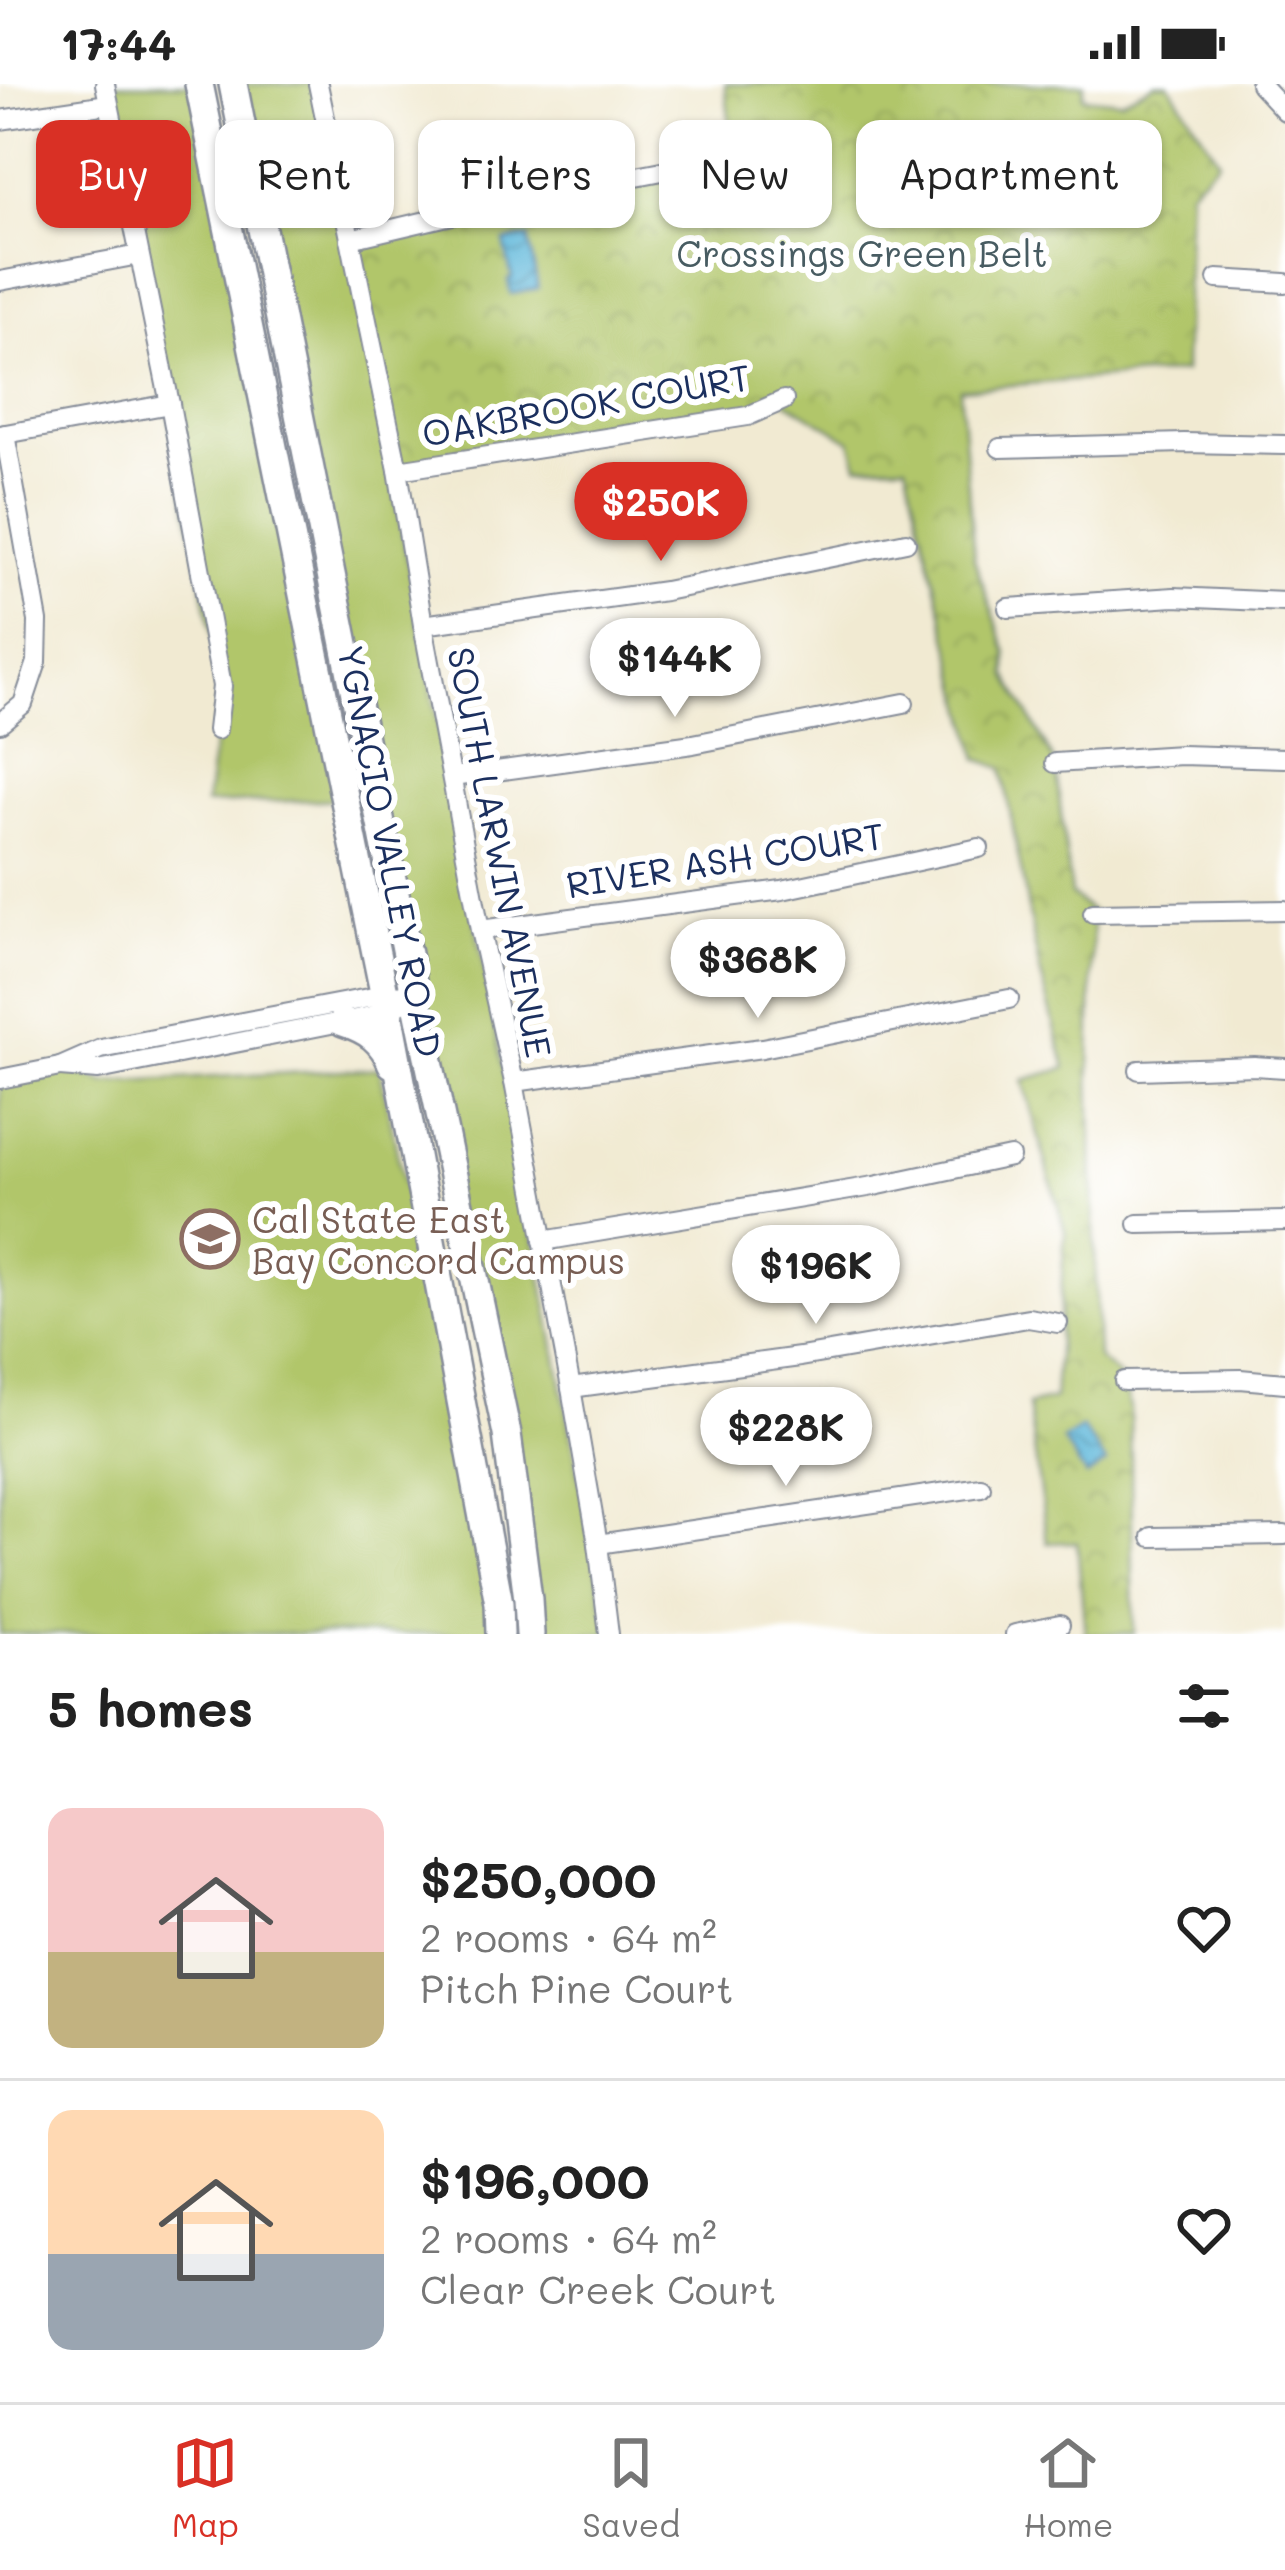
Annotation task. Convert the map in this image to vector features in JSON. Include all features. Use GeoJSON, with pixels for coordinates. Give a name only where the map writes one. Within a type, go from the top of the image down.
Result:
{"type":"FeatureCollection","features":[{"type":"Feature","properties":{"kind":"highway","name":"YGNACIO VALLEY ROAD"},"geometry":{"type":"LineString","coordinates":[[199,84],[386,1003],[500,1603],[500,1634]]}},
{"type":"Feature","properties":{"kind":"highway","name":"YGNACIO VALLEY ROAD"},"geometry":{"type":"LineString","coordinates":[[233,84],[507,1434],[530,1634]]}},
{"type":"Feature","properties":{"kind":"highway"},"geometry":{"type":"LineString","coordinates":[[343,1022],[366,1029],[385,1047],[402,1087]]}},
{"type":"Feature","properties":{"kind":"street"},"geometry":{"type":"LineString","coordinates":[[1260,84],[1285,111]]}},
{"type":"Feature","properties":{"kind":"street","name":"SOUTH LARWIN AVENUE"},"geometry":{"type":"LineString","coordinates":[[324,85],[480,930],[514,1082],[571,1388],[609,1634]]}},
{"type":"Feature","properties":{"kind":"street"},"geometry":{"type":"LineString","coordinates":[[0,120],[106,94],[222,686],[217,730]]}},
{"type":"Feature","properties":{"kind":"street"},"geometry":{"type":"LineString","coordinates":[[350,239],[659,172]]}},
{"type":"Feature","properties":{"kind":"street"},"geometry":{"type":"LineString","coordinates":[[0,281],[140,255]]}},
{"type":"Feature","properties":{"kind":"street"},"geometry":{"type":"LineString","coordinates":[[1217,279],[1285,283]]}},
{"type":"Feature","properties":{"kind":"street","name":"OAKBROOK COURT"},"geometry":{"type":"LineString","coordinates":[[398,470],[748,416],[784,400]]}},
{"type":"Feature","properties":{"kind":"street"},"geometry":{"type":"LineString","coordinates":[[0,723],[23,704],[37,662],[38,621],[2,435],[170,404]]}},
{"type":"Feature","properties":{"kind":"street"},"geometry":{"type":"LineString","coordinates":[[1000,448],[1285,445]]}},
{"type":"Feature","properties":{"kind":"street"},"geometry":{"type":"LineString","coordinates":[[423,625],[665,590],[906,542]]}},
{"type":"Feature","properties":{"kind":"street"},"geometry":{"type":"LineString","coordinates":[[1008,608],[1174,597],[1285,602]]}},
{"type":"Feature","properties":{"kind":"street"},"geometry":{"type":"LineString","coordinates":[[452,777],[693,745],[904,704]]}},
{"type":"Feature","properties":{"kind":"street"},"geometry":{"type":"LineString","coordinates":[[1055,763],[1181,755],[1285,758]]}},
{"type":"Feature","properties":{"kind":"street","name":"RIVER ASH COURT"},"geometry":{"type":"LineString","coordinates":[[480,930],[782,890],[980,848]]}},
{"type":"Feature","properties":{"kind":"street"},"geometry":{"type":"LineString","coordinates":[[1093,913],[1285,910]]}},
{"type":"Feature","properties":{"kind":"street"},"geometry":{"type":"LineString","coordinates":[[60,1067],[98,1070],[343,1022],[416,994]]}},
{"type":"Feature","properties":{"kind":"street"},"geometry":{"type":"LineString","coordinates":[[514,1082],[762,1048],[1010,999]]}},
{"type":"Feature","properties":{"kind":"street"},"geometry":{"type":"LineString","coordinates":[[0,1078],[60,1067],[101,1049],[386,1003]]}},
{"type":"Feature","properties":{"kind":"street"},"geometry":{"type":"LineString","coordinates":[[1139,1070],[1285,1068]]}},
{"type":"Feature","properties":{"kind":"street"},"geometry":{"type":"LineString","coordinates":[[543,1240],[874,1186],[1010,1157]]}},
{"type":"Feature","properties":{"kind":"street"},"geometry":{"type":"LineString","coordinates":[[1138,1224],[1285,1221]]}},
{"type":"Feature","properties":{"kind":"street"},"geometry":{"type":"LineString","coordinates":[[571,1388],[800,1357],[1028,1318],[1058,1323]]}},
{"type":"Feature","properties":{"kind":"street"},"geometry":{"type":"LineString","coordinates":[[1124,1381],[1285,1382]]}},
{"type":"Feature","properties":{"kind":"street"},"geometry":{"type":"LineString","coordinates":[[598,1544],[981,1487]]}},
{"type":"Feature","properties":{"kind":"street"},"geometry":{"type":"LineString","coordinates":[[1152,1537],[1285,1535]]}},
{"type":"Feature","properties":{"kind":"street"},"geometry":{"type":"LineString","coordinates":[[1015,1634],[1060,1625]]}},
{"type":"Feature","properties":{"kind":"green space"},"geometry":{"type":"Polygon","coordinates":[[[105,84],[199,84],[215,163],[215,228],[228,228],[344,799],[206,804],[222,686],[133,228],[191,228],[191,120],[112,120],[105,84]]]}},
{"type":"Feature","properties":{"kind":"green space"},"geometry":{"type":"Polygon","coordinates":[[[233,84],[318,84],[325,120],[240,120],[233,84]]]}},
{"type":"Feature","properties":{"kind":"green space","name":"Crossings Green Belt"},"geometry":{"type":"Polygon","coordinates":[[[725,84],[1084,84],[1083,97],[1121,101],[1155,84],[1169,84],[1219,160],[1189,190],[1184,372],[960,389],[974,559],[1007,653],[1007,675],[1055,763],[1071,895],[1093,913],[1090,1071],[1098,1358],[1124,1381],[1130,1409],[1134,1634],[1085,1634],[1077,1542],[1047,1543],[1028,1405],[1054,1399],[1065,1232],[1023,1080],[1066,1068],[1039,968],[1002,768],[978,759],[906,464],[858,465],[851,441],[784,400],[398,470],[350,239],[418,223],[418,228],[635,228],[635,182],[659,178],[659,228],[832,228],[832,120],[729,120],[725,84]]]}},
{"type":"Feature","properties":{"kind":"green space"},"geometry":{"type":"Polygon","coordinates":[[[261,228],[345,228],[609,1634],[530,1634],[528,1599],[261,228]]]}},
{"type":"Feature","properties":{"kind":"green space","name":"Cal State East Bay Concord Campus"},"geometry":{"type":"Polygon","coordinates":[[[60,1067],[105,1083],[380,1068],[403,1181],[463,1419],[500,1634],[0,1634],[0,1079],[60,1067]]]}},
{"type":"Feature","properties":{"kind":"water"},"geometry":{"type":"Polygon","coordinates":[[[528,237],[538,288],[511,294],[504,242],[528,237]]]}},
{"type":"Feature","properties":{"kind":"water"},"geometry":{"type":"Polygon","coordinates":[[[1082,1428],[1106,1463],[1086,1476],[1063,1440],[1082,1428]]]}},
{"type":"Feature","properties":{"kind":"place","name":"Cal State East Bay Concord Campus"},"geometry":{"type":"Point","coordinates":[210,1239]}}]}
